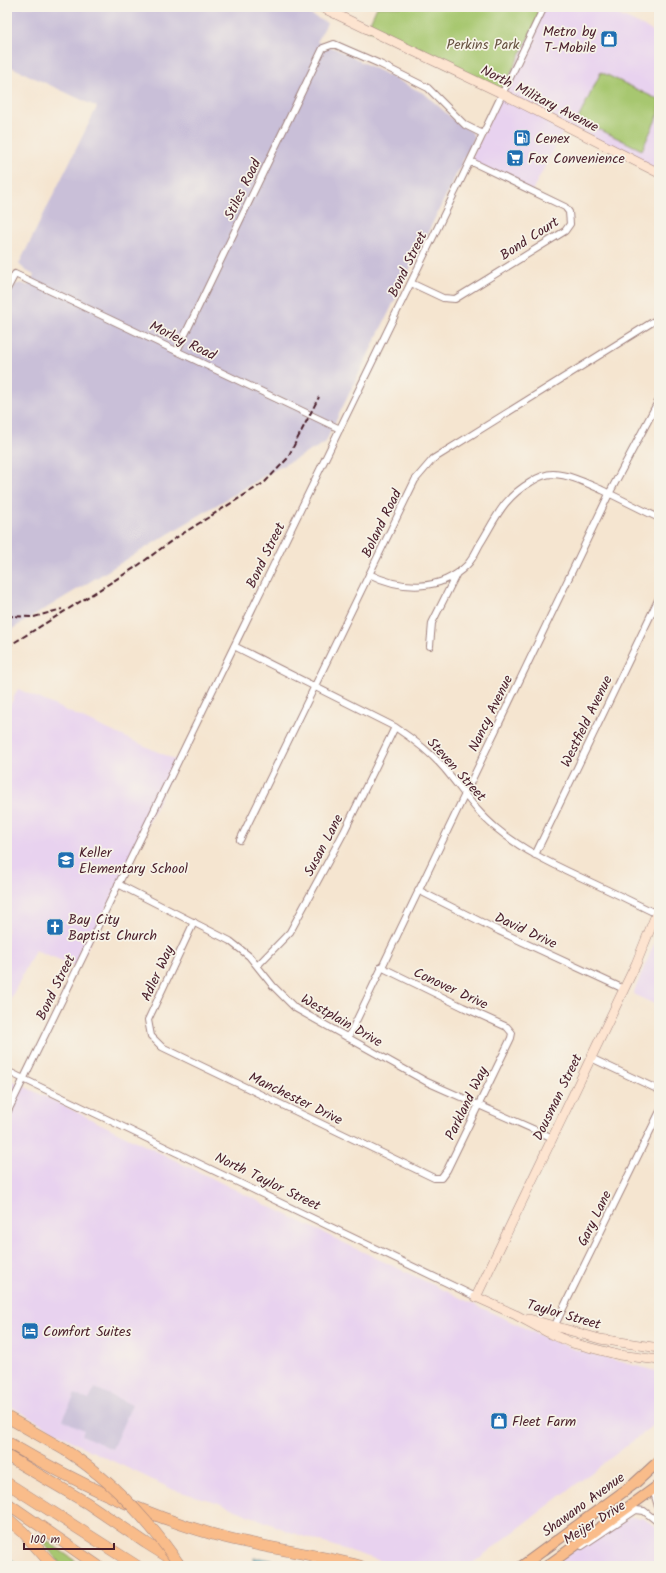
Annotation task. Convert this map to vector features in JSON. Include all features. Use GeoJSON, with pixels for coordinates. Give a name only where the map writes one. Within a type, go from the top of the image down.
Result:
{"type":"FeatureCollection","features":[{"type":"Feature","properties":{"kind":"highway"},"geometry":{"type":"LineString","coordinates":[[7,1417],[64,1450],[101,1477],[130,1503],[162,1540],[180,1566]]}},
{"type":"Feature","properties":{"kind":"highway"},"geometry":{"type":"LineString","coordinates":[[7,1442],[53,1468],[99,1491],[164,1519],[234,1539],[360,1566]]}},
{"type":"Feature","properties":{"kind":"highway"},"geometry":{"type":"LineString","coordinates":[[7,1456],[87,1503],[146,1544],[184,1566]]}},
{"type":"Feature","properties":{"kind":"highway"},"geometry":{"type":"LineString","coordinates":[[7,1483],[137,1566]]}},
{"type":"Feature","properties":{"kind":"highway"},"geometry":{"type":"LineString","coordinates":[[7,1503],[98,1566]]}},
{"type":"Feature","properties":{"kind":"highway"},"geometry":{"type":"LineString","coordinates":[[7,1518],[23,1532],[53,1566]]}},
{"type":"Feature","properties":{"kind":"main road","name":"Shawano Avenue"},"geometry":{"type":"LineString","coordinates":[[522,1566],[629,1488],[659,1461]]}},
{"type":"Feature","properties":{"kind":"main road","name":"Shawano Avenue"},"geometry":{"type":"LineString","coordinates":[[547,1566],[659,1485]]}},
{"type":"Feature","properties":{"kind":"street","name":"North Military Avenue"},"geometry":{"type":"LineString","coordinates":[[321,7],[502,93],[659,173]]}},
{"type":"Feature","properties":{"kind":"street","name":"Bond Street"},"geometry":{"type":"LineString","coordinates":[[7,1113],[544,7]]}},
{"type":"Feature","properties":{"kind":"street","name":"Stiles Road"},"geometry":{"type":"LineString","coordinates":[[177,350],[324,48],[334,44],[380,64],[428,88],[465,125],[483,134]]}},
{"type":"Feature","properties":{"kind":"street","name":"Bond Court"},"geometry":{"type":"LineString","coordinates":[[411,283],[443,298],[455,299],[565,231],[570,224],[570,212],[565,207],[470,161]]}},
{"type":"Feature","properties":{"kind":"street","name":"Morley Road"},"geometry":{"type":"LineString","coordinates":[[7,289],[15,274],[340,429]]}},
{"type":"Feature","properties":{"kind":"street","name":"Boland Road"},"geometry":{"type":"LineString","coordinates":[[240,840],[415,480],[434,458],[659,318]]}},
{"type":"Feature","properties":{"kind":"street","name":"Nancy Avenue"},"geometry":{"type":"LineString","coordinates":[[348,1038],[609,494],[659,400]]}},
{"type":"Feature","properties":{"kind":"street"},"geometry":{"type":"LineString","coordinates":[[369,574],[381,580],[402,586],[424,586],[445,580],[456,574],[468,564],[508,499],[520,488],[536,479],[551,474],[571,476],[659,518]]}},
{"type":"Feature","properties":{"kind":"street"},"geometry":{"type":"LineString","coordinates":[[430,646],[432,623],[456,574]]}},
{"type":"Feature","properties":{"kind":"street","name":"Westfield Avenue"},"geometry":{"type":"LineString","coordinates":[[535,855],[659,598]]}},
{"type":"Feature","properties":{"kind":"street","name":"Steven Street"},"geometry":{"type":"LineString","coordinates":[[234,646],[395,727],[433,756],[473,805],[496,828],[535,855],[658,911]]}},
{"type":"Feature","properties":{"kind":"street","name":"Susan Lane"},"geometry":{"type":"LineString","coordinates":[[258,965],[290,932],[344,832],[395,727]]}},
{"type":"Feature","properties":{"kind":"street","name":"Westplain Drive"},"geometry":{"type":"LineString","coordinates":[[118,884],[230,940],[258,965],[273,986],[295,1008],[427,1082],[553,1138]]}},
{"type":"Feature","properties":{"kind":"street","name":"David Drive"},"geometry":{"type":"LineString","coordinates":[[418,890],[499,931],[624,989]]}},
{"type":"Feature","properties":{"kind":"street","name":"Dousman Street"},"geometry":{"type":"LineString","coordinates":[[476,1297],[624,989],[658,911]]}},
{"type":"Feature","properties":{"kind":"street","name":"Adler Way"},"geometry":{"type":"LineString","coordinates":[[151,1036],[148,1020],[194,922]]}},
{"type":"Feature","properties":{"kind":"street","name":"Conover Drive"},"geometry":{"type":"LineString","coordinates":[[381,968],[511,1030]]}},
{"type":"Feature","properties":{"kind":"street","name":"Parkland Way"},"geometry":{"type":"LineString","coordinates":[[434,1178],[441,1178],[447,1170],[511,1038],[511,1030]]}},
{"type":"Feature","properties":{"kind":"street","name":"Manchester Drive"},"geometry":{"type":"LineString","coordinates":[[151,1036],[162,1047],[434,1178]]}},
{"type":"Feature","properties":{"kind":"street"},"geometry":{"type":"LineString","coordinates":[[591,1058],[659,1090]]}},
{"type":"Feature","properties":{"kind":"street","name":"North Taylor Street"},"geometry":{"type":"LineString","coordinates":[[7,1071],[516,1315]]}},
{"type":"Feature","properties":{"kind":"street","name":"Gary Lane"},"geometry":{"type":"LineString","coordinates":[[551,1334],[659,1113]]}},
{"type":"Feature","properties":{"kind":"street","name":"Taylor Street"},"geometry":{"type":"LineString","coordinates":[[516,1315],[600,1339],[659,1348]]}},
{"type":"Feature","properties":{"kind":"street","name":"Taylor Street"},"geometry":{"type":"LineString","coordinates":[[516,1315],[551,1334],[585,1348],[619,1355],[659,1360]]}},
{"type":"Feature","properties":{"kind":"street"},"geometry":{"type":"LineString","coordinates":[[659,1485],[656,1489],[655,1496],[659,1510]]}},
{"type":"Feature","properties":{"kind":"street","name":"Meijer Drive"},"geometry":{"type":"LineString","coordinates":[[560,1556],[589,1542],[636,1510],[644,1511],[659,1523]]}},
{"type":"Feature","properties":{"kind":"shaded area"},"geometry":{"type":"Polygon","coordinates":[[[7,7],[295,7],[327,23],[317,42],[336,49],[425,94],[455,121],[472,132],[474,138],[325,443],[269,473],[7,632],[7,298],[15,285],[21,283],[28,286],[34,275],[25,270],[19,264],[97,107],[7,65],[7,7]]]}},
{"type":"Feature","properties":{"kind":"shaded area"},"geometry":{"type":"Polygon","coordinates":[[[544,7],[602,7],[659,34],[659,173],[566,126],[532,191],[470,161],[544,7]]]}},
{"type":"Feature","properties":{"kind":"shaded area"},"geometry":{"type":"Polygon","coordinates":[[[18,689],[178,761],[78,967],[35,950],[9,1002],[7,1001],[7,711],[18,689]]]}},
{"type":"Feature","properties":{"kind":"shaded area"},"geometry":{"type":"Polygon","coordinates":[[[659,932],[659,1006],[633,994],[659,932]]]}},
{"type":"Feature","properties":{"kind":"shaded area"},"geometry":{"type":"Polygon","coordinates":[[[7,1078],[340,1241],[535,1333],[573,1349],[659,1372],[659,1421],[469,1566],[397,1566],[293,1533],[216,1502],[174,1490],[79,1445],[7,1404],[7,1078]]]}},
{"type":"Feature","properties":{"kind":"shaded area"},"geometry":{"type":"Polygon","coordinates":[[[95,1388],[132,1405],[112,1449],[82,1435],[84,1430],[63,1420],[75,1394],[89,1400],[95,1388]]]}},
{"type":"Feature","properties":{"kind":"shaded area"},"geometry":{"type":"Polygon","coordinates":[[[631,1517],[643,1518],[659,1529],[659,1566],[547,1566],[631,1517]]]}},
{"type":"Feature","properties":{"kind":"green space","name":"Perkins Park"},"geometry":{"type":"Polygon","coordinates":[[[377,7],[544,7],[501,93],[367,29],[377,7]]]}},
{"type":"Feature","properties":{"kind":"green space"},"geometry":{"type":"Polygon","coordinates":[[[601,72],[659,100],[659,113],[642,150],[578,119],[601,72]]]}},
{"type":"Feature","properties":{"kind":"green space"},"geometry":{"type":"Polygon","coordinates":[[[36,1533],[82,1566],[62,1566],[36,1533]]]}},
{"type":"Feature","properties":{"kind":"water"},"geometry":{"type":"Polygon","coordinates":[[[254,1558],[261,1558],[305,1566],[254,1566],[254,1558]]]}},
{"type":"Feature","properties":{"kind":"waterway"},"geometry":{"type":"LineString","coordinates":[[7,1557],[15,1563],[16,1566]]}},
{"type":"Feature","properties":{"kind":"railway"},"geometry":{"type":"LineString","coordinates":[[7,647],[136,567],[174,539],[265,482],[287,459],[319,397]]}},
{"type":"Feature","properties":{"kind":"railway"},"geometry":{"type":"LineString","coordinates":[[7,616],[34,617],[62,609]]}},
{"type":"Feature","properties":{"kind":"place","name":"Metro by T-Mobile"},"geometry":{"type":"Point","coordinates":[609,39]}},
{"type":"Feature","properties":{"kind":"place","name":"Cenex"},"geometry":{"type":"Point","coordinates":[522,138]}},
{"type":"Feature","properties":{"kind":"place","name":"Fox Convenience"},"geometry":{"type":"Point","coordinates":[515,158]}},
{"type":"Feature","properties":{"kind":"place","name":"Keller Elementary School"},"geometry":{"type":"Point","coordinates":[66,860]}},
{"type":"Feature","properties":{"kind":"place","name":"Bay City Baptist Church"},"geometry":{"type":"Point","coordinates":[55,927]}},
{"type":"Feature","properties":{"kind":"place","name":"Comfort Suites"},"geometry":{"type":"Point","coordinates":[30,1331]}},
{"type":"Feature","properties":{"kind":"place","name":"Fleet Farm"},"geometry":{"type":"Point","coordinates":[499,1421]}}]}
